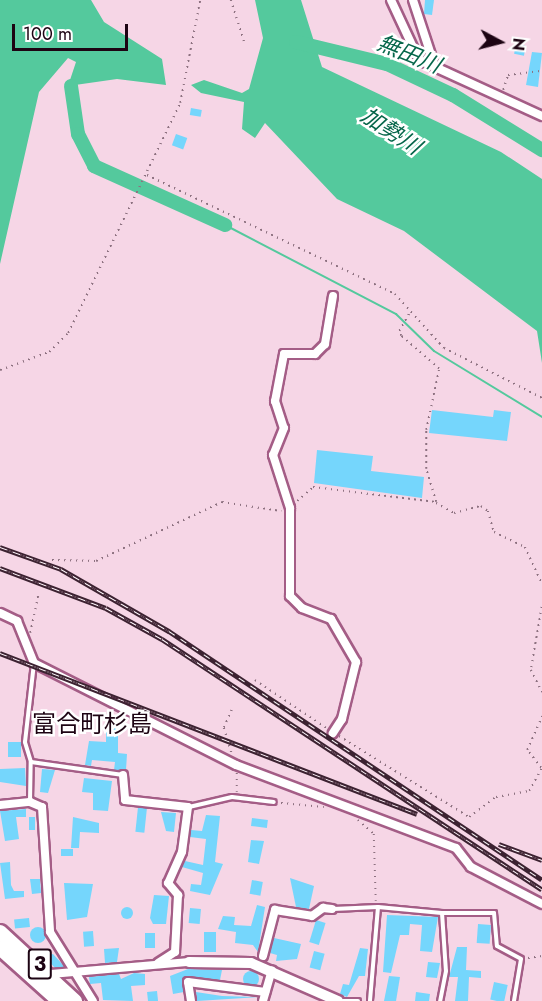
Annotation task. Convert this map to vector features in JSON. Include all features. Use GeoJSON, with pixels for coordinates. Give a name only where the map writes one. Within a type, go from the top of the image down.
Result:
{"type":"FeatureCollection","features":[{"type":"Feature","properties":{"kind":"highway","name":"3"},"geometry":{"type":"LineString","coordinates":[[0,932],[51,974],[75,1001]]}},
{"type":"Feature","properties":{"kind":"highway","name":"3"},"geometry":{"type":"LineString","coordinates":[[0,948],[59,1001]]}},
{"type":"Feature","properties":{"kind":"street"},"geometry":{"type":"LineString","coordinates":[[391,0],[419,60],[542,116]]}},
{"type":"Feature","properties":{"kind":"street"},"geometry":{"type":"LineString","coordinates":[[413,0],[435,67]]}},
{"type":"Feature","properties":{"kind":"street"},"geometry":{"type":"LineString","coordinates":[[333,296],[325,344],[315,354],[284,354],[275,401],[284,428],[273,456],[290,508],[290,596],[302,608],[331,619],[356,662],[342,719],[333,733]]}},
{"type":"Feature","properties":{"kind":"street"},"geometry":{"type":"LineString","coordinates":[[0,613],[17,621],[26,653],[34,663],[236,765],[456,848],[471,867],[542,904]]}},
{"type":"Feature","properties":{"kind":"street"},"geometry":{"type":"LineString","coordinates":[[123,775],[125,800],[188,807],[182,852],[168,884],[178,896],[176,952],[158,963]]}},
{"type":"Feature","properties":{"kind":"street"},"geometry":{"type":"LineString","coordinates":[[0,805],[30,802],[42,807],[50,932],[54,945],[76,970],[93,1001]]}},
{"type":"Feature","properties":{"kind":"street"},"geometry":{"type":"LineString","coordinates":[[263,956],[275,910],[312,916],[323,908],[332,909]]}},
{"type":"Feature","properties":{"kind":"street"},"geometry":{"type":"LineString","coordinates":[[51,974],[158,963],[240,962],[272,970],[338,1001]]}},
{"type":"Feature","properties":{"kind":"street"},"geometry":{"type":"LineString","coordinates":[[263,1001],[272,970]]}},
{"type":"Feature","properties":{"kind":"street"},"geometry":{"type":"LineString","coordinates":[[190,1001],[188,982],[265,992]]}},
{"type":"Feature","properties":{"kind":"lane"},"geometry":{"type":"LineString","coordinates":[[30,802],[31,762],[25,742],[34,663]]}},
{"type":"Feature","properties":{"kind":"lane"},"geometry":{"type":"LineString","coordinates":[[31,762],[123,775]]}},
{"type":"Feature","properties":{"kind":"lane"},"geometry":{"type":"LineString","coordinates":[[188,807],[236,798],[274,802]]}},
{"type":"Feature","properties":{"kind":"lane"},"geometry":{"type":"LineString","coordinates":[[369,1001],[378,907]]}},
{"type":"Feature","properties":{"kind":"lane"},"geometry":{"type":"LineString","coordinates":[[332,909],[378,907],[442,914],[494,913],[497,946],[521,959],[514,1001]]}},
{"type":"Feature","properties":{"kind":"lane"},"geometry":{"type":"LineString","coordinates":[[440,1001],[446,971],[442,914]]}},
{"type":"Feature","properties":{"kind":"lane"},"geometry":{"type":"LineString","coordinates":[[344,1001],[358,1001]]}},
{"type":"Feature","properties":{"kind":"path"},"geometry":{"type":"LineString","coordinates":[[0,370],[49,352],[68,333],[139,196],[180,103],[201,0]]}},
{"type":"Feature","properties":{"kind":"path"},"geometry":{"type":"LineString","coordinates":[[231,0],[245,44]]}},
{"type":"Feature","properties":{"kind":"path"},"geometry":{"type":"LineString","coordinates":[[502,97],[508,75],[542,71]]}},
{"type":"Feature","properties":{"kind":"path"},"geometry":{"type":"LineString","coordinates":[[147,175],[394,294],[408,315],[444,348],[542,398]]}},
{"type":"Feature","properties":{"kind":"path"},"geometry":{"type":"LineString","coordinates":[[408,315],[402,326],[401,336],[438,363],[426,430],[426,469],[436,502]]}},
{"type":"Feature","properties":{"kind":"path"},"geometry":{"type":"LineString","coordinates":[[52,560],[96,561],[222,502],[233,500],[245,509],[273,513],[290,508],[313,487],[436,502],[454,513],[481,506],[488,511],[494,532],[525,547],[542,583]]}},
{"type":"Feature","properties":{"kind":"path"},"geometry":{"type":"LineString","coordinates":[[26,653],[38,594]]}},
{"type":"Feature","properties":{"kind":"path"},"geometry":{"type":"LineString","coordinates":[[542,607],[531,670],[542,692]]}},
{"type":"Feature","properties":{"kind":"path"},"geometry":{"type":"LineString","coordinates":[[255,680],[333,733],[468,817],[496,797],[529,791],[542,768],[527,750],[542,716]]}},
{"type":"Feature","properties":{"kind":"path"},"geometry":{"type":"LineString","coordinates":[[232,710],[224,728],[236,765],[236,798]]}},
{"type":"Feature","properties":{"kind":"path"},"geometry":{"type":"LineString","coordinates":[[274,802],[328,807]]}},
{"type":"Feature","properties":{"kind":"path"},"geometry":{"type":"LineString","coordinates":[[349,812],[374,834],[378,907]]}},
{"type":"Feature","properties":{"kind":"path"},"geometry":{"type":"LineString","coordinates":[[521,959],[542,956]]}},
{"type":"Feature","properties":{"kind":"water"},"geometry":{"type":"Polygon","coordinates":[[[0,0],[91,0],[104,22],[162,59],[166,85],[117,79],[68,86],[76,62],[68,58],[39,92],[0,264],[0,0]]]}},
{"type":"Feature","properties":{"kind":"water","name":"加勢川"},"geometry":{"type":"Polygon","coordinates":[[[255,0],[301,0],[322,67],[501,152],[542,179],[542,363],[537,331],[404,231],[337,199],[265,123],[255,138],[242,129],[244,102],[201,93],[191,85],[204,80],[242,93],[249,89],[263,38],[255,0]]]}},
{"type":"Feature","properties":{"kind":"building"},"geometry":{"type":"Polygon","coordinates":[[[425,0],[434,0],[432,15],[424,14],[425,0]]]}},
{"type":"Feature","properties":{"kind":"building"},"geometry":{"type":"Polygon","coordinates":[[[516,44],[526,46],[524,56],[514,54],[516,44]]]}},
{"type":"Feature","properties":{"kind":"building"},"geometry":{"type":"Polygon","coordinates":[[[532,52],[542,53],[538,87],[526,85],[532,52]]]}},
{"type":"Feature","properties":{"kind":"building"},"geometry":{"type":"Polygon","coordinates":[[[191,108],[202,110],[201,117],[190,115],[191,108]]]}},
{"type":"Feature","properties":{"kind":"building"},"geometry":{"type":"Polygon","coordinates":[[[176,134],[187,138],[183,149],[172,145],[176,134]]]}},
{"type":"Feature","properties":{"kind":"building"},"geometry":{"type":"Polygon","coordinates":[[[432,410],[493,417],[494,410],[511,412],[507,441],[429,433],[432,410]]]}},
{"type":"Feature","properties":{"kind":"building"},"geometry":{"type":"Polygon","coordinates":[[[317,450],[373,456],[371,471],[424,477],[422,498],[314,483],[317,450]]]}},
{"type":"Feature","properties":{"kind":"building"},"geometry":{"type":"Polygon","coordinates":[[[106,723],[118,723],[118,753],[127,754],[126,770],[114,770],[115,762],[92,760],[91,766],[85,765],[89,741],[106,742],[106,723]]]}},
{"type":"Feature","properties":{"kind":"building"},"geometry":{"type":"Polygon","coordinates":[[[8,742],[21,742],[21,757],[8,757],[8,742]]]}},
{"type":"Feature","properties":{"kind":"building"},"geometry":{"type":"Polygon","coordinates":[[[25,768],[26,786],[0,782],[0,769],[25,768]]]}},
{"type":"Feature","properties":{"kind":"building"},"geometry":{"type":"Polygon","coordinates":[[[42,769],[55,770],[48,793],[40,792],[42,769]]]}},
{"type":"Feature","properties":{"kind":"building"},"geometry":{"type":"Polygon","coordinates":[[[84,778],[112,781],[108,811],[93,810],[93,793],[82,792],[84,778]]]}},
{"type":"Feature","properties":{"kind":"building"},"geometry":{"type":"Polygon","coordinates":[[[138,807],[147,808],[144,833],[135,832],[138,807]]]}},
{"type":"Feature","properties":{"kind":"building"},"geometry":{"type":"Polygon","coordinates":[[[26,809],[26,817],[16,817],[19,839],[5,841],[0,811],[26,809]]]}},
{"type":"Feature","properties":{"kind":"building"},"geometry":{"type":"Polygon","coordinates":[[[161,812],[176,813],[174,832],[166,831],[161,812]]]}},
{"type":"Feature","properties":{"kind":"building"},"geometry":{"type":"Polygon","coordinates":[[[206,815],[220,816],[215,862],[223,864],[210,895],[190,891],[191,884],[201,885],[203,873],[182,867],[185,861],[203,865],[206,839],[190,837],[191,830],[202,831],[206,815]]]}},
{"type":"Feature","properties":{"kind":"building"},"geometry":{"type":"Polygon","coordinates":[[[29,817],[35,817],[35,830],[29,830],[29,817]]]}},
{"type":"Feature","properties":{"kind":"building"},"geometry":{"type":"Polygon","coordinates":[[[73,817],[99,823],[99,833],[80,832],[79,848],[71,848],[73,817]]]}},
{"type":"Feature","properties":{"kind":"building"},"geometry":{"type":"Polygon","coordinates":[[[252,818],[268,820],[267,828],[251,826],[252,818]]]}},
{"type":"Feature","properties":{"kind":"building"},"geometry":{"type":"Polygon","coordinates":[[[251,840],[264,841],[259,864],[248,862],[251,840]]]}},
{"type":"Feature","properties":{"kind":"building"},"geometry":{"type":"Polygon","coordinates":[[[61,849],[73,849],[73,856],[61,856],[61,849]]]}},
{"type":"Feature","properties":{"kind":"building"},"geometry":{"type":"Polygon","coordinates":[[[10,862],[11,885],[14,891],[24,891],[24,897],[5,899],[0,863],[10,862]]]}},
{"type":"Feature","properties":{"kind":"building"},"geometry":{"type":"Polygon","coordinates":[[[290,878],[314,886],[309,909],[296,907],[290,878]]]}},
{"type":"Feature","properties":{"kind":"building"},"geometry":{"type":"Polygon","coordinates":[[[30,879],[40,879],[41,893],[32,894],[30,879]]]}},
{"type":"Feature","properties":{"kind":"building"},"geometry":{"type":"Polygon","coordinates":[[[252,880],[263,882],[260,896],[250,894],[252,880]]]}},
{"type":"Feature","properties":{"kind":"building"},"geometry":{"type":"Polygon","coordinates":[[[64,883],[93,884],[87,917],[67,920],[64,883]]]}},
{"type":"Feature","properties":{"kind":"building"},"geometry":{"type":"Polygon","coordinates":[[[154,895],[169,896],[166,924],[153,924],[150,918],[154,895]]]}},
{"type":"Feature","properties":{"kind":"building"},"geometry":{"type":"Polygon","coordinates":[[[257,905],[265,907],[258,952],[253,945],[235,943],[236,932],[218,929],[223,916],[235,917],[234,925],[251,926],[257,905]]]}},
{"type":"Feature","properties":{"kind":"building"},"geometry":{"type":"Polygon","coordinates":[[[129,907],[133,913],[129,919],[125,919],[121,911],[129,907]]]}},
{"type":"Feature","properties":{"kind":"building"},"geometry":{"type":"Polygon","coordinates":[[[190,908],[201,909],[200,924],[189,923],[190,908]]]}},
{"type":"Feature","properties":{"kind":"building"},"geometry":{"type":"Polygon","coordinates":[[[387,915],[438,917],[432,952],[420,951],[422,925],[410,924],[409,935],[400,935],[391,973],[383,972],[387,915]]]}},
{"type":"Feature","properties":{"kind":"building"},"geometry":{"type":"Polygon","coordinates":[[[29,918],[30,927],[15,929],[14,920],[29,918]]]}},
{"type":"Feature","properties":{"kind":"building"},"geometry":{"type":"Polygon","coordinates":[[[316,920],[326,923],[319,945],[309,942],[316,920]]]}},
{"type":"Feature","properties":{"kind":"building"},"geometry":{"type":"Polygon","coordinates":[[[478,924],[491,925],[490,944],[477,943],[478,924]]]}},
{"type":"Feature","properties":{"kind":"building"},"geometry":{"type":"Polygon","coordinates":[[[38,927],[46,935],[38,943],[30,935],[38,927]]]}},
{"type":"Feature","properties":{"kind":"building"},"geometry":{"type":"Polygon","coordinates":[[[93,931],[94,946],[84,947],[83,932],[93,931]]]}},
{"type":"Feature","properties":{"kind":"building"},"geometry":{"type":"Polygon","coordinates":[[[204,932],[216,932],[216,952],[204,952],[204,932]]]}},
{"type":"Feature","properties":{"kind":"building"},"geometry":{"type":"Polygon","coordinates":[[[145,933],[155,933],[155,948],[145,948],[145,933]]]}},
{"type":"Feature","properties":{"kind":"building"},"geometry":{"type":"Polygon","coordinates":[[[274,938],[301,944],[297,959],[276,961],[277,955],[270,953],[274,938]]]}},
{"type":"Feature","properties":{"kind":"building"},"geometry":{"type":"Polygon","coordinates":[[[457,947],[467,947],[466,970],[481,971],[481,978],[469,977],[468,1001],[455,1001],[458,977],[449,977],[457,947]]]}},
{"type":"Feature","properties":{"kind":"building"},"geometry":{"type":"Polygon","coordinates":[[[119,948],[117,962],[105,963],[104,949],[119,948]]]}},
{"type":"Feature","properties":{"kind":"building"},"geometry":{"type":"Polygon","coordinates":[[[360,948],[368,949],[365,976],[359,976],[347,997],[340,994],[343,984],[349,985],[360,948]]]}},
{"type":"Feature","properties":{"kind":"building"},"geometry":{"type":"Polygon","coordinates":[[[314,951],[325,954],[320,970],[310,967],[314,951]]]}},
{"type":"Feature","properties":{"kind":"building"},"geometry":{"type":"Polygon","coordinates":[[[53,954],[65,967],[55,968],[44,956],[53,954]]]}},
{"type":"Feature","properties":{"kind":"building"},"geometry":{"type":"Polygon","coordinates":[[[428,962],[440,963],[437,978],[426,977],[428,962]]]}},
{"type":"Feature","properties":{"kind":"building"},"geometry":{"type":"Polygon","coordinates":[[[188,969],[222,970],[220,980],[187,976],[184,992],[173,994],[170,976],[188,969]]]}},
{"type":"Feature","properties":{"kind":"building"},"geometry":{"type":"Polygon","coordinates":[[[251,971],[257,973],[259,979],[257,985],[251,987],[245,985],[243,979],[245,973],[251,971]]]}},
{"type":"Feature","properties":{"kind":"building"},"geometry":{"type":"Polygon","coordinates":[[[134,973],[145,974],[145,985],[131,986],[133,1001],[103,1000],[101,983],[90,984],[89,977],[119,974],[121,979],[134,973]]]}},
{"type":"Feature","properties":{"kind":"building"},"geometry":{"type":"Polygon","coordinates":[[[389,976],[400,977],[396,1001],[384,1001],[389,976]]]}},
{"type":"Feature","properties":{"kind":"building"},"geometry":{"type":"Polygon","coordinates":[[[494,982],[508,985],[504,1001],[490,1000],[494,982]]]}},
{"type":"Feature","properties":{"kind":"building"},"geometry":{"type":"Polygon","coordinates":[[[157,991],[158,1001],[148,1001],[147,992],[157,991]]]}},
{"type":"Feature","properties":{"kind":"building"},"geometry":{"type":"Polygon","coordinates":[[[196,992],[222,996],[258,997],[197,1001],[196,992]]]}},
{"type":"Feature","properties":{"kind":"building"},"geometry":{"type":"Polygon","coordinates":[[[416,992],[430,994],[429,1001],[415,1001],[416,992]]]}},
{"type":"Feature","properties":{"kind":"waterway","name":"無田川"},"geometry":{"type":"LineString","coordinates":[[296,42],[387,64],[453,95],[542,150]]}},
{"type":"Feature","properties":{"kind":"waterway"},"geometry":{"type":"LineString","coordinates":[[71,86],[78,134],[94,166],[225,225]]}},
{"type":"Feature","properties":{"kind":"waterway"},"geometry":{"type":"LineString","coordinates":[[225,225],[396,314],[434,351],[542,417]]}},
{"type":"Feature","properties":{"kind":"railway"},"geometry":{"type":"LineString","coordinates":[[0,547],[61,569],[169,631],[542,880]]}},
{"type":"Feature","properties":{"kind":"railway"},"geometry":{"type":"LineString","coordinates":[[0,568],[106,608],[162,639],[542,890]]}},
{"type":"Feature","properties":{"kind":"railway"},"geometry":{"type":"LineString","coordinates":[[0,653],[417,814]]}},
{"type":"Feature","properties":{"kind":"railway"},"geometry":{"type":"LineString","coordinates":[[499,844],[542,860]]}},
{"type":"Feature","properties":{"kind":"district","name":"富合町杉島"},"geometry":{"type":"Point","coordinates":[92,724]}}]}
